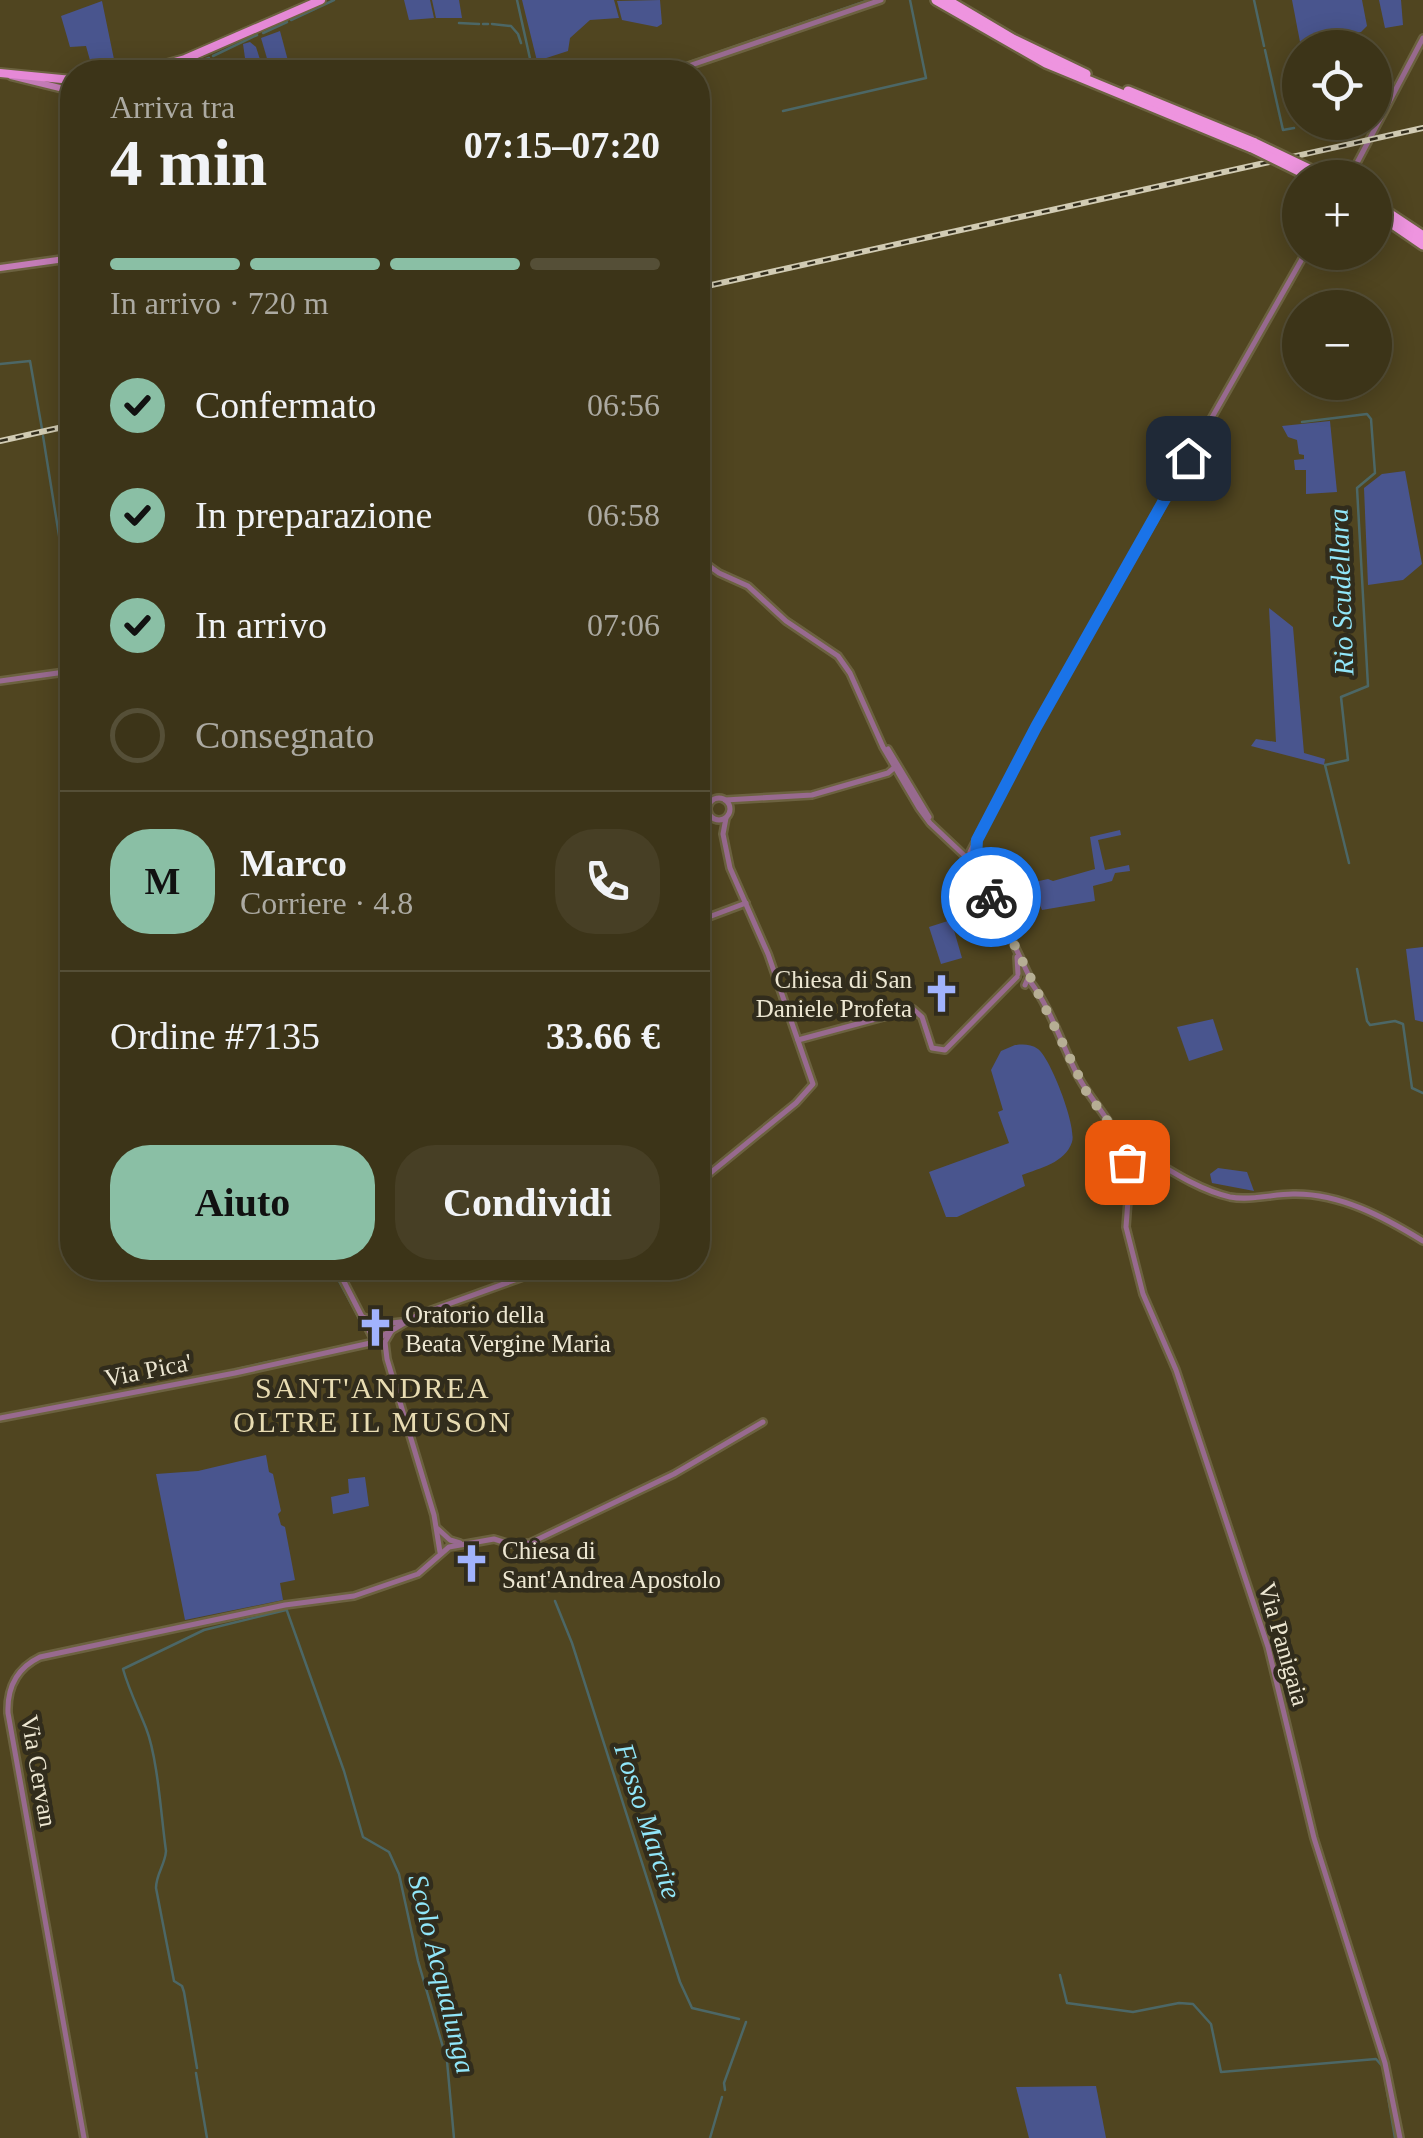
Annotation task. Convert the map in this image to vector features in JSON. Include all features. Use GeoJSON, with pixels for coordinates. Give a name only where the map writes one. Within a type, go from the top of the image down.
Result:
{"type":"FeatureCollection","features":[{"type":"Feature","properties":{"kind":"highway"},"geometry":{"type":"LineString","coordinates":[[936,0],[1037,55],[1288,160]]}},
{"type":"Feature","properties":{"kind":"highway"},"geometry":{"type":"LineString","coordinates":[[947,0],[1037,55]]}},
{"type":"Feature","properties":{"kind":"highway"},"geometry":{"type":"LineString","coordinates":[[1254,145],[1282,161]]}},
{"type":"Feature","properties":{"kind":"highway"},"geometry":{"type":"LineString","coordinates":[[1392,215],[1423,236]]}},
{"type":"Feature","properties":{"kind":"highway"},"geometry":{"type":"LineString","coordinates":[[1392,224],[1423,245]]}},
{"type":"Feature","properties":{"kind":"main road"},"geometry":{"type":"LineString","coordinates":[[185,60],[320,0]]}},
{"type":"Feature","properties":{"kind":"main road"},"geometry":{"type":"LineString","coordinates":[[0,74],[60,79]]}},
{"type":"Feature","properties":{"kind":"main road"},"geometry":{"type":"LineString","coordinates":[[0,74],[60,88]]}},
{"type":"Feature","properties":{"kind":"main road"},"geometry":{"type":"LineString","coordinates":[[0,268],[60,260]]}},
{"type":"Feature","properties":{"kind":"street"},"geometry":{"type":"LineString","coordinates":[[706,60],[881,0]]}},
{"type":"Feature","properties":{"kind":"street"},"geometry":{"type":"LineString","coordinates":[[1360,160],[1423,38]]}},
{"type":"Feature","properties":{"kind":"street"},"geometry":{"type":"LineString","coordinates":[[971,856],[1036,727],[1296,270]]}},
{"type":"Feature","properties":{"kind":"street"},"geometry":{"type":"LineString","coordinates":[[710,565],[748,586],[786,621],[832,650],[850,673],[904,779],[936,827],[971,856],[1016,954],[1023,979],[1042,1002],[1086,1091],[1129,1152],[1146,1155],[1224,1195],[1320,1197],[1378,1214],[1423,1241]]}},
{"type":"Feature","properties":{"kind":"street"},"geometry":{"type":"LineString","coordinates":[[0,681],[60,673]]}},
{"type":"Feature","properties":{"kind":"street"},"geometry":{"type":"LineString","coordinates":[[890,756],[892,769],[904,779]]}},
{"type":"Feature","properties":{"kind":"street"},"geometry":{"type":"LineString","coordinates":[[710,803],[715,799],[746,801],[812,795],[892,769]]}},
{"type":"Feature","properties":{"kind":"street"},"geometry":{"type":"LineString","coordinates":[[726,800],[730,810]]}},
{"type":"Feature","properties":{"kind":"street"},"geometry":{"type":"LineString","coordinates":[[723,834],[730,810],[746,801]]}},
{"type":"Feature","properties":{"kind":"street"},"geometry":{"type":"LineString","coordinates":[[710,810],[723,834],[730,868],[798,1040],[812,1086],[710,1176]]}},
{"type":"Feature","properties":{"kind":"street"},"geometry":{"type":"LineString","coordinates":[[711,816],[726,818]]}},
{"type":"Feature","properties":{"kind":"street"},"geometry":{"type":"LineString","coordinates":[[710,916],[746,903]]}},
{"type":"Feature","properties":{"kind":"street"},"geometry":{"type":"LineString","coordinates":[[798,1040],[913,1009],[922,1017],[932,1048],[945,1050],[1004,992],[1023,979]]}},
{"type":"Feature","properties":{"kind":"street","name":"Via Panigaia"},"geometry":{"type":"LineString","coordinates":[[1129,1152],[1126,1226],[1143,1294],[1176,1370],[1268,1647],[1314,1838],[1386,2063],[1400,2138]]}},
{"type":"Feature","properties":{"kind":"street"},"geometry":{"type":"LineString","coordinates":[[342,1280],[387,1359],[445,1543],[500,1538],[520,1545],[547,1536],[674,1474],[763,1422]]}},
{"type":"Feature","properties":{"kind":"street"},"geometry":{"type":"LineString","coordinates":[[379,1343],[410,1320],[516,1280]]}},
{"type":"Feature","properties":{"kind":"street"},"geometry":{"type":"LineString","coordinates":[[361,1315],[382,1324],[410,1320]]}},
{"type":"Feature","properties":{"kind":"street","name":"Via Pica'"},"geometry":{"type":"LineString","coordinates":[[0,1418],[379,1343]]}},
{"type":"Feature","properties":{"kind":"street","name":"Via Cervan"},"geometry":{"type":"LineString","coordinates":[[84,2138],[8,1713],[10,1686],[22,1669],[40,1657],[285,1605],[355,1596],[418,1574],[439,1555],[445,1543]]}},
{"type":"Feature","properties":{"kind":"shaded area"},"geometry":{"type":"Polygon","coordinates":[[[404,0],[430,0],[434,18],[409,20],[404,0]]]}},
{"type":"Feature","properties":{"kind":"shaded area"},"geometry":{"type":"Polygon","coordinates":[[[432,0],[459,0],[462,18],[436,18],[432,0]]]}},
{"type":"Feature","properties":{"kind":"shaded area"},"geometry":{"type":"Polygon","coordinates":[[[522,0],[614,0],[619,18],[590,20],[570,38],[568,51],[537,60],[522,0]]]}},
{"type":"Feature","properties":{"kind":"shaded area"},"geometry":{"type":"Polygon","coordinates":[[[660,0],[662,24],[657,27],[622,20],[617,1],[660,0]]]}},
{"type":"Feature","properties":{"kind":"shaded area"},"geometry":{"type":"Polygon","coordinates":[[[1292,0],[1362,0],[1367,26],[1363,30],[1298,30],[1292,0]]]}},
{"type":"Feature","properties":{"kind":"shaded area"},"geometry":{"type":"Polygon","coordinates":[[[1379,0],[1401,0],[1403,25],[1385,28],[1379,0]]]}},
{"type":"Feature","properties":{"kind":"shaded area"},"geometry":{"type":"Polygon","coordinates":[[[102,1],[114,60],[90,60],[86,46],[70,47],[61,16],[102,1]]]}},
{"type":"Feature","properties":{"kind":"shaded area"},"geometry":{"type":"Polygon","coordinates":[[[280,31],[288,60],[267,60],[261,38],[280,31]]]}},
{"type":"Feature","properties":{"kind":"shaded area"},"geometry":{"type":"Polygon","coordinates":[[[250,42],[256,47],[260,60],[245,60],[243,44],[250,42]]]}},
{"type":"Feature","properties":{"kind":"shaded area"},"geometry":{"type":"Polygon","coordinates":[[[1330,421],[1337,492],[1306,494],[1306,470],[1295,470],[1294,460],[1304,459],[1304,455],[1299,454],[1297,440],[1288,437],[1282,426],[1330,421]]]}},
{"type":"Feature","properties":{"kind":"shaded area"},"geometry":{"type":"Polygon","coordinates":[[[1405,471],[1422,564],[1403,580],[1368,585],[1364,488],[1382,474],[1405,471]]]}},
{"type":"Feature","properties":{"kind":"shaded area"},"geometry":{"type":"Polygon","coordinates":[[[1269,608],[1293,627],[1304,753],[1325,759],[1324,765],[1251,746],[1256,739],[1276,742],[1269,608]]]}},
{"type":"Feature","properties":{"kind":"shaded area"},"geometry":{"type":"Polygon","coordinates":[[[1120,830],[1121,835],[1098,840],[1105,870],[1129,865],[1130,871],[1115,873],[1112,881],[1093,886],[1095,901],[1042,910],[1030,883],[1095,869],[1090,837],[1120,830]]]}},
{"type":"Feature","properties":{"kind":"shaded area"},"geometry":{"type":"Polygon","coordinates":[[[951,920],[962,958],[941,964],[929,927],[951,920]]]}},
{"type":"Feature","properties":{"kind":"shaded area"},"geometry":{"type":"Polygon","coordinates":[[[1423,947],[1423,1022],[1415,1020],[1406,949],[1423,947]]]}},
{"type":"Feature","properties":{"kind":"shaded area"},"geometry":{"type":"Polygon","coordinates":[[[1213,1019],[1223,1050],[1189,1061],[1177,1027],[1213,1019]]]}},
{"type":"Feature","properties":{"kind":"shaded area"},"geometry":{"type":"Polygon","coordinates":[[[1015,1045],[1033,1046],[1043,1055],[1067,1109],[1072,1142],[1058,1160],[1022,1175],[1025,1186],[957,1217],[946,1217],[929,1172],[1009,1143],[998,1112],[1003,1110],[991,1070],[1001,1051],[1015,1045]]]}},
{"type":"Feature","properties":{"kind":"shaded area"},"geometry":{"type":"Polygon","coordinates":[[[1218,1168],[1247,1172],[1254,1191],[1212,1183],[1210,1174],[1218,1168]]]}},
{"type":"Feature","properties":{"kind":"shaded area"},"geometry":{"type":"Polygon","coordinates":[[[266,1455],[295,1580],[280,1583],[283,1600],[185,1620],[156,1474],[198,1471],[266,1455]]]}},
{"type":"Feature","properties":{"kind":"shaded area"},"geometry":{"type":"Polygon","coordinates":[[[365,1477],[369,1506],[333,1514],[331,1497],[349,1493],[348,1479],[365,1477]]]}},
{"type":"Feature","properties":{"kind":"shaded area"},"geometry":{"type":"Polygon","coordinates":[[[1096,2086],[1106,2138],[1029,2138],[1016,2087],[1096,2086]]]}},
{"type":"Feature","properties":{"kind":"waterway"},"geometry":{"type":"LineString","coordinates":[[291,20],[334,0]]}},
{"type":"Feature","properties":{"kind":"waterway"},"geometry":{"type":"LineString","coordinates":[[517,0],[530,60]]}},
{"type":"Feature","properties":{"kind":"waterway"},"geometry":{"type":"LineString","coordinates":[[696,60],[869,0]]}},
{"type":"Feature","properties":{"kind":"waterway","name":"Rio Scudellara"},"geometry":{"type":"LineString","coordinates":[[783,111],[926,78],[910,0]]}},
{"type":"Feature","properties":{"kind":"waterway","name":"Rio Scudellara"},"geometry":{"type":"LineString","coordinates":[[1254,0],[1264,46]]}},
{"type":"Feature","properties":{"kind":"waterway"},"geometry":{"type":"LineString","coordinates":[[263,33],[287,22]]}},
{"type":"Feature","properties":{"kind":"waterway"},"geometry":{"type":"LineString","coordinates":[[459,23],[479,24]]}},
{"type":"Feature","properties":{"kind":"waterway"},"geometry":{"type":"LineString","coordinates":[[483,24],[488,24]]}},
{"type":"Feature","properties":{"kind":"waterway"},"geometry":{"type":"LineString","coordinates":[[492,24],[511,26],[521,43]]}},
{"type":"Feature","properties":{"kind":"waterway"},"geometry":{"type":"LineString","coordinates":[[213,56],[257,35]]}},
{"type":"Feature","properties":{"kind":"waterway","name":"Rio Scudellara"},"geometry":{"type":"LineString","coordinates":[[1265,50],[1282,126]]}},
{"type":"Feature","properties":{"kind":"waterway"},"geometry":{"type":"LineString","coordinates":[[203,60],[209,58]]}},
{"type":"Feature","properties":{"kind":"waterway"},"geometry":{"type":"LineString","coordinates":[[0,364],[30,361],[42,429]]}},
{"type":"Feature","properties":{"kind":"waterway","name":"Rio Scudellara"},"geometry":{"type":"LineString","coordinates":[[1302,422],[1367,414],[1371,419],[1375,473],[1357,488],[1368,686],[1341,697],[1348,760],[1325,765],[1349,863]]}},
{"type":"Feature","properties":{"kind":"waterway"},"geometry":{"type":"LineString","coordinates":[[43,436],[60,542]]}},
{"type":"Feature","properties":{"kind":"waterway","name":"Rio Scudellara"},"geometry":{"type":"LineString","coordinates":[[1357,969],[1367,1021],[1370,1025],[1395,1021],[1403,1024],[1412,1088],[1423,1093]]}},
{"type":"Feature","properties":{"kind":"waterway"},"geometry":{"type":"LineString","coordinates":[[338,1280],[361,1322]]}},
{"type":"Feature","properties":{"kind":"waterway"},"geometry":{"type":"LineString","coordinates":[[233,1370],[272,1361]]}},
{"type":"Feature","properties":{"kind":"waterway","name":"Fosso Marcite"},"geometry":{"type":"LineString","coordinates":[[555,1601],[572,1643],[680,1982],[692,2008],[739,2019]]}},
{"type":"Feature","properties":{"kind":"waterway","name":"Scolo Acqualunga"},"geometry":{"type":"LineString","coordinates":[[286,1608],[344,1771],[363,1837],[389,1852],[399,1874],[418,1961],[447,2061],[454,2138]]}},
{"type":"Feature","properties":{"kind":"waterway"},"geometry":{"type":"LineString","coordinates":[[197,2068],[184,1992],[174,1981],[156,1888],[166,1851],[153,1755],[123,1669],[204,1630],[286,1610]]}},
{"type":"Feature","properties":{"kind":"waterway"},"geometry":{"type":"LineString","coordinates":[[1060,1975],[1067,2003],[1133,2012],[1193,2004],[1211,2024],[1221,2072],[1376,2059],[1383,2067],[1395,2138]]}},
{"type":"Feature","properties":{"kind":"waterway","name":"Fosso Marcite"},"geometry":{"type":"LineString","coordinates":[[725,2090],[724,2083],[746,2022]]}},
{"type":"Feature","properties":{"kind":"waterway"},"geometry":{"type":"LineString","coordinates":[[196,2073],[207,2138]]}},
{"type":"Feature","properties":{"kind":"waterway","name":"Fosso Marcite"},"geometry":{"type":"LineString","coordinates":[[710,2138],[722,2097]]}},
{"type":"Feature","properties":{"kind":"railway"},"geometry":{"type":"LineString","coordinates":[[710,285],[1423,128]]}},
{"type":"Feature","properties":{"kind":"railway"},"geometry":{"type":"LineString","coordinates":[[0,441],[60,428]]}},
{"type":"Feature","properties":{"kind":"way so far"},"geometry":{"type":"LineString","coordinates":[[991,897],[1086,1091],[1119,1137],[1133,1148],[1128,1166],[1127,1162]]}},
{"type":"Feature","properties":{"kind":"place","name":"Chiesa di San Daniele Profeta"},"geometry":{"type":"Point","coordinates":[942,993]}},
{"type":"Feature","properties":{"kind":"place","name":"Oratorio della Beata Vergine Maria"},"geometry":{"type":"Point","coordinates":[375,1328]}},
{"type":"Feature","properties":{"kind":"place","name":"Chiesa di Sant'Andrea Apostolo"},"geometry":{"type":"Point","coordinates":[472,1564]}},
{"type":"Feature","properties":{"kind":"district","name":"SANT'ANDREA OLTRE IL MUSON"},"geometry":{"type":"Point","coordinates":[373,1404]}},
{"type":"Feature","properties":{"kind":"route"},"geometry":{"type":"LineString","coordinates":[[991,897],[978,869],[977,840],[1188,458]]}}]}
